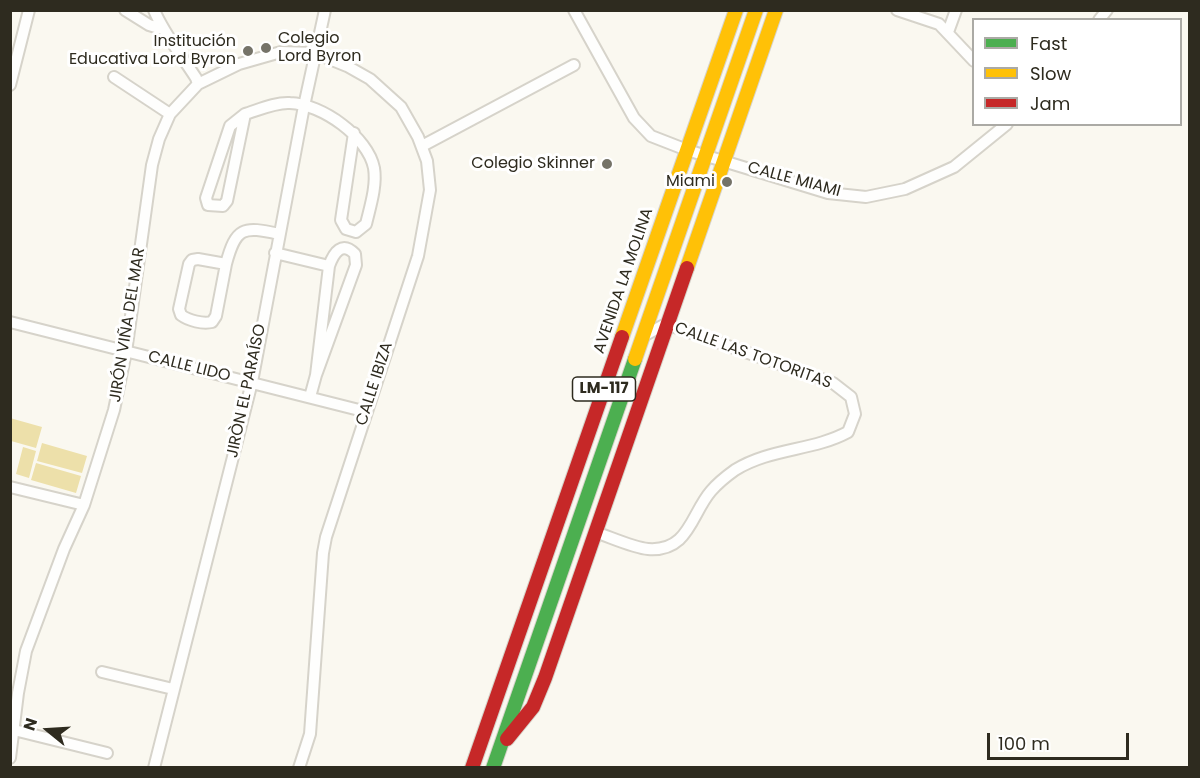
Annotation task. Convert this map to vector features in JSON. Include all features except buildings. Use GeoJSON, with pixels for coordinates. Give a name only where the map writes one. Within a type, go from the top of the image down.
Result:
{"type":"FeatureCollection","features":[{"type":"Feature","properties":{"kind":"main road","name":"AVENIDA LA MOLINA"},"geometry":{"type":"LineString","coordinates":[[472,768],[736,10]]}},
{"type":"Feature","properties":{"kind":"main road","name":"LM-117"},"geometry":{"type":"LineString","coordinates":[[493,768],[756,10]]}},
{"type":"Feature","properties":{"kind":"main road","name":"LM-117"},"geometry":{"type":"LineString","coordinates":[[501,746],[528,715],[537,700],[776,10]]}},
{"type":"Feature","properties":{"kind":"main road"},"geometry":{"type":"LineString","coordinates":[[491,713],[538,637]]}},
{"type":"Feature","properties":{"kind":"street"},"geometry":{"type":"LineString","coordinates":[[10,85],[16,43],[29,10]]}},
{"type":"Feature","properties":{"kind":"street"},"geometry":{"type":"LineString","coordinates":[[125,10],[149,25],[162,29]]}},
{"type":"Feature","properties":{"kind":"street"},"geometry":{"type":"LineString","coordinates":[[154,10],[162,29],[176,45],[198,84]]}},
{"type":"Feature","properties":{"kind":"street","name":"JIRÒN EL PARAÍSO"},"geometry":{"type":"LineString","coordinates":[[154,768],[252,382],[275,253],[325,10]]}},
{"type":"Feature","properties":{"kind":"street","name":"CALLE MIAMI"},"geometry":{"type":"LineString","coordinates":[[574,10],[639,124],[658,141],[828,193],[866,197],[905,189],[954,167],[1005,126]]}},
{"type":"Feature","properties":{"kind":"street"},"geometry":{"type":"LineString","coordinates":[[897,10],[934,22],[948,32],[972,59]]}},
{"type":"Feature","properties":{"kind":"street"},"geometry":{"type":"LineString","coordinates":[[948,32],[956,10]]}},
{"type":"Feature","properties":{"kind":"street","name":"JIRÓN VIÑA DEL MAR"},"geometry":{"type":"LineString","coordinates":[[10,758],[26,651],[64,549],[84,505],[114,410],[126,352],[152,165],[159,139],[170,114],[198,84],[239,64],[281,52],[315,53]]}},
{"type":"Feature","properties":{"kind":"street","name":"CALLE IBIZA"},"geometry":{"type":"LineString","coordinates":[[298,768],[310,734],[326,537],[418,256],[429,190],[427,161],[422,146],[401,107],[370,79],[347,66],[315,53]]}},
{"type":"Feature","properties":{"kind":"street"},"geometry":{"type":"LineString","coordinates":[[422,146],[574,65]]}},
{"type":"Feature","properties":{"kind":"street"},"geometry":{"type":"LineString","coordinates":[[114,77],[170,114]]}},
{"type":"Feature","properties":{"kind":"street"},"geometry":{"type":"LineString","coordinates":[[245,114],[227,201],[223,206],[208,205],[206,198],[230,126],[245,114],[290,103],[304,106],[341,123],[354,133],[370,156],[374,168],[374,180],[366,224],[356,232],[346,229],[341,220],[354,133]]}},
{"type":"Feature","properties":{"kind":"street"},"geometry":{"type":"LineString","coordinates":[[226,264],[192,260],[189,264],[179,309],[181,315],[207,323],[212,322],[216,316],[230,248],[236,237],[253,228],[279,234]]}},
{"type":"Feature","properties":{"kind":"street"},"geometry":{"type":"LineString","coordinates":[[310,398],[316,375],[356,265],[356,254],[344,247],[338,249],[333,255],[329,266],[316,375]]}},
{"type":"Feature","properties":{"kind":"street"},"geometry":{"type":"LineString","coordinates":[[275,253],[329,266]]}},
{"type":"Feature","properties":{"kind":"street","name":"CALLE LIDO"},"geometry":{"type":"LineString","coordinates":[[10,322],[367,412]]}},
{"type":"Feature","properties":{"kind":"street","name":"CALLE LAS TOTORITAS"},"geometry":{"type":"LineString","coordinates":[[595,532],[648,549],[670,546],[687,533],[711,491],[736,470],[778,452],[834,439],[848,432],[855,414],[851,397],[833,383],[666,324],[642,336]]}},
{"type":"Feature","properties":{"kind":"street"},"geometry":{"type":"LineString","coordinates":[[10,487],[84,505]]}},
{"type":"Feature","properties":{"kind":"street"},"geometry":{"type":"LineString","coordinates":[[102,672],[174,689]]}},
{"type":"Feature","properties":{"kind":"street"},"geometry":{"type":"LineString","coordinates":[[14,730],[107,753]]}},
{"type":"Feature","properties":{"kind":"shaded area"},"geometry":{"type":"Polygon","coordinates":[[[10,418],[42,427],[36,448],[11,441],[10,418]]]}},
{"type":"Feature","properties":{"kind":"shaded area"},"geometry":{"type":"Polygon","coordinates":[[[42,443],[87,456],[82,473],[37,461],[42,443]]]}},
{"type":"Feature","properties":{"kind":"shaded area"},"geometry":{"type":"Polygon","coordinates":[[[23,447],[36,451],[29,478],[16,474],[23,447]]]}},
{"type":"Feature","properties":{"kind":"shaded area"},"geometry":{"type":"Polygon","coordinates":[[[36,463],[81,476],[76,493],[31,480],[36,463]]]}},
{"type":"Feature","properties":{"kind":"traffic: fast"},"geometry":{"type":"LineString","coordinates":[[493,768],[635,359]]}},
{"type":"Feature","properties":{"kind":"traffic: slow"},"geometry":{"type":"LineString","coordinates":[[622,337],[736,10]]}},
{"type":"Feature","properties":{"kind":"traffic: slow"},"geometry":{"type":"LineString","coordinates":[[635,359],[756,10]]}},
{"type":"Feature","properties":{"kind":"traffic: slow"},"geometry":{"type":"LineString","coordinates":[[687,268],[776,10]]}},
{"type":"Feature","properties":{"kind":"traffic: jam"},"geometry":{"type":"LineString","coordinates":[[507,739],[533,707],[545,678],[687,268]]}},
{"type":"Feature","properties":{"kind":"traffic: jam"},"geometry":{"type":"LineString","coordinates":[[472,768],[622,337]]}},
{"type":"Feature","properties":{"kind":"place","name":"Colegio Lord Byron"},"geometry":{"type":"Point","coordinates":[266,48]}},
{"type":"Feature","properties":{"kind":"place","name":"Institución Educativa Lord Byron"},"geometry":{"type":"Point","coordinates":[248,51]}},
{"type":"Feature","properties":{"kind":"place","name":"Colegio Skinner"},"geometry":{"type":"Point","coordinates":[607,164]}},
{"type":"Feature","properties":{"kind":"place","name":"Miami"},"geometry":{"type":"Point","coordinates":[727,182]}}]}
